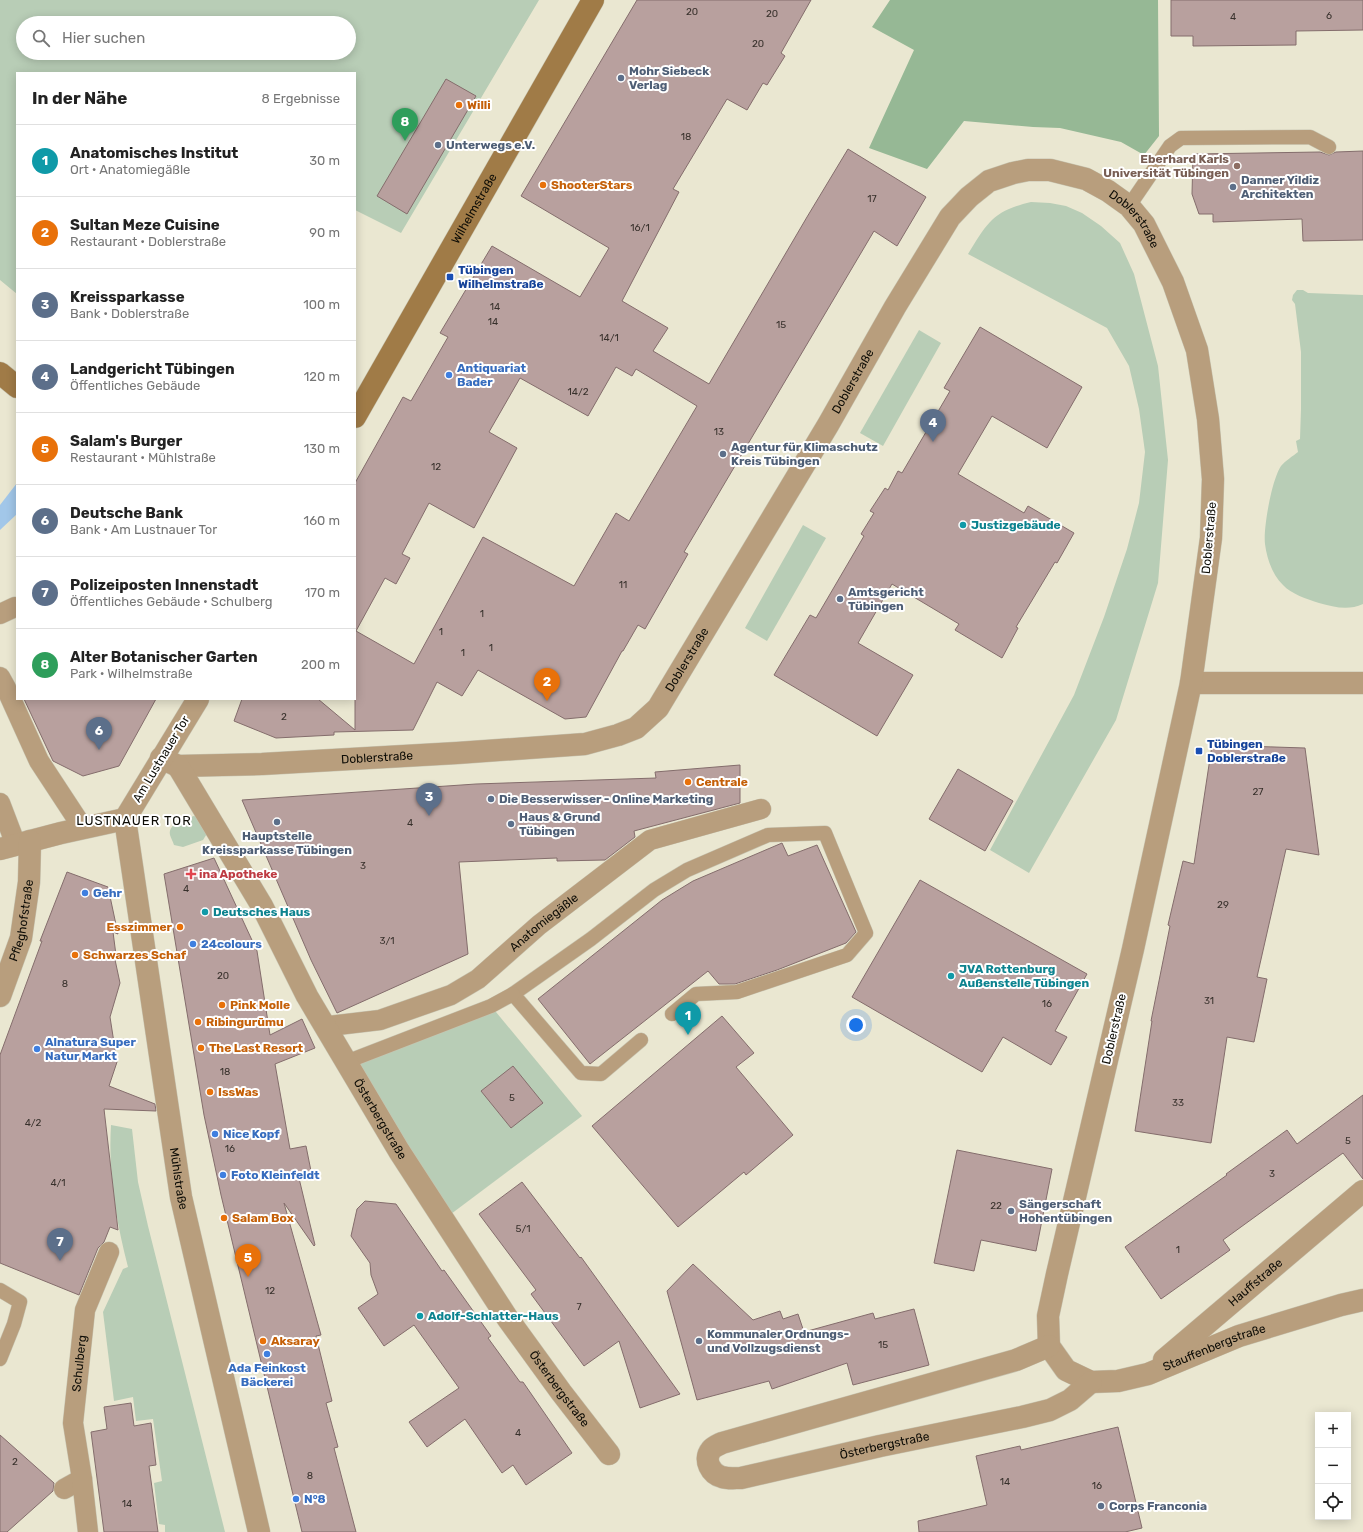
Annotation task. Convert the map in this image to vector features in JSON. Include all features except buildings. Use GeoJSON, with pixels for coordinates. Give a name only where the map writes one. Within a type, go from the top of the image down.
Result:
{"type":"FeatureCollection","features":[{"type":"Feature","properties":{"kind":"main road","name":"Wilhelmstraße"},"geometry":{"type":"LineString","coordinates":[[356,415],[593,0]]}},
{"type":"Feature","properties":{"kind":"main road"},"geometry":{"type":"LineString","coordinates":[[0,373],[16,386]]}},
{"type":"Feature","properties":{"kind":"street","name":"Doblerstraße"},"geometry":{"type":"LineString","coordinates":[[170,762],[262,764],[457,753],[578,744],[618,735],[636,728],[658,708],[828,425],[902,296],[950,217],[969,197],[989,182],[1013,173],[1028,170],[1050,170],[1086,179],[1108,191],[1128,206],[1144,224],[1173,282],[1197,350],[1208,419],[1213,478],[1211,538],[1191,683],[1133,949],[1048,1316],[1049,1346]]}},
{"type":"Feature","properties":{"kind":"street"},"geometry":{"type":"LineString","coordinates":[[0,678],[40,762],[83,828]]}},
{"type":"Feature","properties":{"kind":"street"},"geometry":{"type":"LineString","coordinates":[[1191,683],[1363,683]]}},
{"type":"Feature","properties":{"kind":"street","name":"Am Lustnauer Tor"},"geometry":{"type":"LineString","coordinates":[[125,819],[170,762],[198,700]]}},
{"type":"Feature","properties":{"kind":"street","name":"Österbergstraße"},"geometry":{"type":"LineString","coordinates":[[170,762],[262,906],[307,996],[403,1158],[504,1312],[561,1392],[609,1454]]}},
{"type":"Feature","properties":{"kind":"street"},"geometry":{"type":"LineString","coordinates":[[0,803],[16,845],[125,819]]}},
{"type":"Feature","properties":{"kind":"street","name":"Anatomiegäßle"},"geometry":{"type":"LineString","coordinates":[[325,1025],[329,1026],[380,1020],[451,995],[478,979],[539,926],[650,840],[761,809]]}},
{"type":"Feature","properties":{"kind":"street","name":"Mühlstraße"},"geometry":{"type":"LineString","coordinates":[[125,819],[180,1197],[259,1532]]}},
{"type":"Feature","properties":{"kind":"street","name":"Pfleghofstraße"},"geometry":{"type":"LineString","coordinates":[[0,996],[21,938],[29,882],[16,845]]}},
{"type":"Feature","properties":{"kind":"street","name":"Hauffstraße"},"geometry":{"type":"LineString","coordinates":[[1148,1374],[1363,1191]]}},
{"type":"Feature","properties":{"kind":"street","name":"Schulberg"},"geometry":{"type":"LineString","coordinates":[[88,1532],[82,1479],[73,1423],[85,1310],[109,1252]]}},
{"type":"Feature","properties":{"kind":"street","name":"Stauffenbergstraße"},"geometry":{"type":"LineString","coordinates":[[1049,1346],[1066,1370],[1091,1382],[1118,1381],[1148,1374],[1239,1336],[1341,1305],[1363,1300]]}},
{"type":"Feature","properties":{"kind":"street","name":"Österbergstraße"},"geometry":{"type":"LineString","coordinates":[[1049,1346],[1016,1360],[722,1443],[711,1450],[707,1461],[715,1474],[723,1478],[741,1478],[880,1446],[1050,1410],[1070,1400],[1091,1382]]}},
{"type":"Feature","properties":{"kind":"street"},"geometry":{"type":"LineString","coordinates":[[64,1489],[82,1479]]}},
{"type":"Feature","properties":{"kind":"lane"},"geometry":{"type":"LineString","coordinates":[[1128,206],[1170,146],[1181,138],[1310,137],[1329,147]]}},
{"type":"Feature","properties":{"kind":"lane"},"geometry":{"type":"LineString","coordinates":[[346,1062],[491,1006],[513,994],[591,939],[654,890],[687,870],[768,835],[825,833],[866,932],[847,955],[737,992],[696,994],[672,1014]]}},
{"type":"Feature","properties":{"kind":"lane"},"geometry":{"type":"LineString","coordinates":[[513,994],[581,1073],[602,1074],[641,1040]]}},
{"type":"Feature","properties":{"kind":"lane"},"geometry":{"type":"LineString","coordinates":[[0,1290],[20,1302],[14,1324],[0,1359]]}},
{"type":"Feature","properties":{"kind":"green space"},"geometry":{"type":"Polygon","coordinates":[[[0,0],[539,0],[401,233],[356,210],[356,72],[16,72],[16,293],[0,280],[0,0]]]}},
{"type":"Feature","properties":{"kind":"green space"},"geometry":{"type":"Polygon","coordinates":[[[890,0],[1158,0],[1159,136],[1144,155],[1121,142],[1060,128],[964,121],[927,169],[869,148],[914,50],[872,27],[890,0]]]}},
{"type":"Feature","properties":{"kind":"green space"},"geometry":{"type":"Polygon","coordinates":[[[1031,202],[1066,206],[1082,213],[1101,226],[1120,243],[1134,274],[1158,366],[1168,460],[1158,583],[1116,720],[1029,873],[990,850],[1074,695],[1104,617],[1127,549],[1139,503],[1145,452],[1139,409],[1129,366],[1107,328],[968,254],[993,219],[1008,209],[1031,202]]]}},
{"type":"Feature","properties":{"kind":"green space"},"geometry":{"type":"Polygon","coordinates":[[[1297,290],[1303,290],[1308,293],[1363,295],[1363,604],[1346,608],[1319,603],[1304,598],[1286,588],[1279,581],[1271,566],[1265,544],[1265,527],[1274,481],[1281,466],[1298,452],[1296,441],[1300,439],[1301,352],[1295,304],[1292,300],[1293,295],[1297,290]]]}},
{"type":"Feature","properties":{"kind":"green space"},"geometry":{"type":"Polygon","coordinates":[[[919,330],[941,343],[883,446],[860,433],[919,330]]]}},
{"type":"Feature","properties":{"kind":"green space"},"geometry":{"type":"Polygon","coordinates":[[[803,525],[826,538],[767,641],[745,628],[803,525]]]}},
{"type":"Feature","properties":{"kind":"green space"},"geometry":{"type":"Polygon","coordinates":[[[194,816],[203,819],[208,832],[203,840],[183,847],[174,845],[170,835],[172,827],[178,822],[194,816]]]}},
{"type":"Feature","properties":{"kind":"green space"},"geometry":{"type":"Polygon","coordinates":[[[491,1006],[582,1116],[443,1220],[346,1062],[491,1006]]]}},
{"type":"Feature","properties":{"kind":"green space"},"geometry":{"type":"Polygon","coordinates":[[[111,1125],[132,1129],[138,1182],[148,1226],[225,1532],[165,1532],[165,1525],[159,1524],[154,1483],[162,1481],[153,1419],[136,1421],[133,1397],[114,1401],[103,1312],[123,1269],[128,1267],[114,1197],[110,1143],[111,1125]]]}},
{"type":"Feature","properties":{"kind":"water"},"geometry":{"type":"Polygon","coordinates":[[[16,484],[16,515],[0,530],[0,505],[16,484]]]}},
{"type":"Feature","properties":{"kind":"place","name":"Mohr Siebeck Verlag"},"geometry":{"type":"Point","coordinates":[621,78]}},
{"type":"Feature","properties":{"kind":"place","name":"Willi"},"geometry":{"type":"Point","coordinates":[459,105]}},
{"type":"Feature","properties":{"kind":"place","name":"Alter Botanischer Garten"},"geometry":{"type":"Point","coordinates":[405,141]}},
{"type":"Feature","properties":{"kind":"place","name":"Unterwegs e.V."},"geometry":{"type":"Point","coordinates":[438,145]}},
{"type":"Feature","properties":{"kind":"place","name":"Eberhard Karls Universität Tübingen"},"geometry":{"type":"Point","coordinates":[1237,166]}},
{"type":"Feature","properties":{"kind":"place","name":"ShooterStars"},"geometry":{"type":"Point","coordinates":[543,185]}},
{"type":"Feature","properties":{"kind":"place","name":"Danner Yildiz Architekten"},"geometry":{"type":"Point","coordinates":[1233,187]}},
{"type":"Feature","properties":{"kind":"place","name":"Tübingen Wilhelmstraße"},"geometry":{"type":"Point","coordinates":[450,277]}},
{"type":"Feature","properties":{"kind":"place","name":"Antiquariat Bader"},"geometry":{"type":"Point","coordinates":[449,375]}},
{"type":"Feature","properties":{"kind":"place","name":"Landgericht Tübingen"},"geometry":{"type":"Point","coordinates":[933,442]}},
{"type":"Feature","properties":{"kind":"place","name":"Agentur für Klimaschutz Kreis Tübingen"},"geometry":{"type":"Point","coordinates":[723,454]}},
{"type":"Feature","properties":{"kind":"place","name":"Justizgebäude"},"geometry":{"type":"Point","coordinates":[963,525]}},
{"type":"Feature","properties":{"kind":"place","name":"Amtsgericht Tübingen"},"geometry":{"type":"Point","coordinates":[840,599]}},
{"type":"Feature","properties":{"kind":"place","name":"Sultan Meze Cuisine"},"geometry":{"type":"Point","coordinates":[547,701]}},
{"type":"Feature","properties":{"kind":"place","name":"Deutsche Bank"},"geometry":{"type":"Point","coordinates":[99,750]}},
{"type":"Feature","properties":{"kind":"place","name":"Tübingen Doblerstraße"},"geometry":{"type":"Point","coordinates":[1199,751]}},
{"type":"Feature","properties":{"kind":"place","name":"Centrale"},"geometry":{"type":"Point","coordinates":[688,782]}},
{"type":"Feature","properties":{"kind":"place","name":"Die Besserwisser - Online Marketing"},"geometry":{"type":"Point","coordinates":[491,799]}},
{"type":"Feature","properties":{"kind":"place","name":"Kreissparkasse"},"geometry":{"type":"Point","coordinates":[429,816]}},
{"type":"Feature","properties":{"kind":"place","name":"Hauptstelle Kreissparkasse Tübingen"},"geometry":{"type":"Point","coordinates":[277,822]}},
{"type":"Feature","properties":{"kind":"place","name":"Haus & Grund Tübingen"},"geometry":{"type":"Point","coordinates":[511,824]}},
{"type":"Feature","properties":{"kind":"place","name":"ina Apotheke"},"geometry":{"type":"Point","coordinates":[191,874]}},
{"type":"Feature","properties":{"kind":"place","name":"Gehr"},"geometry":{"type":"Point","coordinates":[85,893]}},
{"type":"Feature","properties":{"kind":"place","name":"Deutsches Haus"},"geometry":{"type":"Point","coordinates":[205,912]}},
{"type":"Feature","properties":{"kind":"place","name":"Esszimmer"},"geometry":{"type":"Point","coordinates":[180,927]}},
{"type":"Feature","properties":{"kind":"place","name":"24colours"},"geometry":{"type":"Point","coordinates":[193,944]}},
{"type":"Feature","properties":{"kind":"place","name":"Schwarzes Schaf"},"geometry":{"type":"Point","coordinates":[75,955]}},
{"type":"Feature","properties":{"kind":"place","name":"JVA Rottenburg Außenstelle Tübingen"},"geometry":{"type":"Point","coordinates":[951,976]}},
{"type":"Feature","properties":{"kind":"place","name":"Pink Molle"},"geometry":{"type":"Point","coordinates":[222,1005]}},
{"type":"Feature","properties":{"kind":"place","name":"Ribingurūmu"},"geometry":{"type":"Point","coordinates":[198,1022]}},
{"type":"Feature","properties":{"kind":"place","name":"Anatomisches Institut"},"geometry":{"type":"Point","coordinates":[688,1035]}},
{"type":"Feature","properties":{"kind":"place","name":"The Last Resort"},"geometry":{"type":"Point","coordinates":[201,1048]}},
{"type":"Feature","properties":{"kind":"place","name":"Alnatura Super Natur Markt"},"geometry":{"type":"Point","coordinates":[37,1049]}},
{"type":"Feature","properties":{"kind":"place","name":"IssWas"},"geometry":{"type":"Point","coordinates":[210,1092]}},
{"type":"Feature","properties":{"kind":"place","name":"Nice Kopf"},"geometry":{"type":"Point","coordinates":[215,1134]}},
{"type":"Feature","properties":{"kind":"place","name":"Foto Kleinfeldt"},"geometry":{"type":"Point","coordinates":[223,1175]}},
{"type":"Feature","properties":{"kind":"place","name":"Sängerschaft Hohentübingen"},"geometry":{"type":"Point","coordinates":[1011,1211]}},
{"type":"Feature","properties":{"kind":"place","name":"Salam Box"},"geometry":{"type":"Point","coordinates":[224,1218]}},
{"type":"Feature","properties":{"kind":"place","name":"Polizeiposten Innenstadt"},"geometry":{"type":"Point","coordinates":[60,1261]}},
{"type":"Feature","properties":{"kind":"place","name":"Salam's Burger"},"geometry":{"type":"Point","coordinates":[248,1277]}},
{"type":"Feature","properties":{"kind":"place","name":"Adolf-Schlatter-Haus"},"geometry":{"type":"Point","coordinates":[420,1316]}},
{"type":"Feature","properties":{"kind":"place","name":"Aksaray"},"geometry":{"type":"Point","coordinates":[263,1341]}},
{"type":"Feature","properties":{"kind":"place","name":"Kommunaler Ordnungs- und Vollzugsdienst"},"geometry":{"type":"Point","coordinates":[699,1341]}},
{"type":"Feature","properties":{"kind":"place","name":"Ada Feinkost Bäckerei"},"geometry":{"type":"Point","coordinates":[267,1354]}},
{"type":"Feature","properties":{"kind":"place","name":"N°8"},"geometry":{"type":"Point","coordinates":[296,1499]}},
{"type":"Feature","properties":{"kind":"place","name":"Corps Franconia"},"geometry":{"type":"Point","coordinates":[1101,1506]}},
{"type":"Feature","properties":{"kind":"district","name":"LUSTNAUER TOR"},"geometry":{"type":"Point","coordinates":[134,820]}}]}
